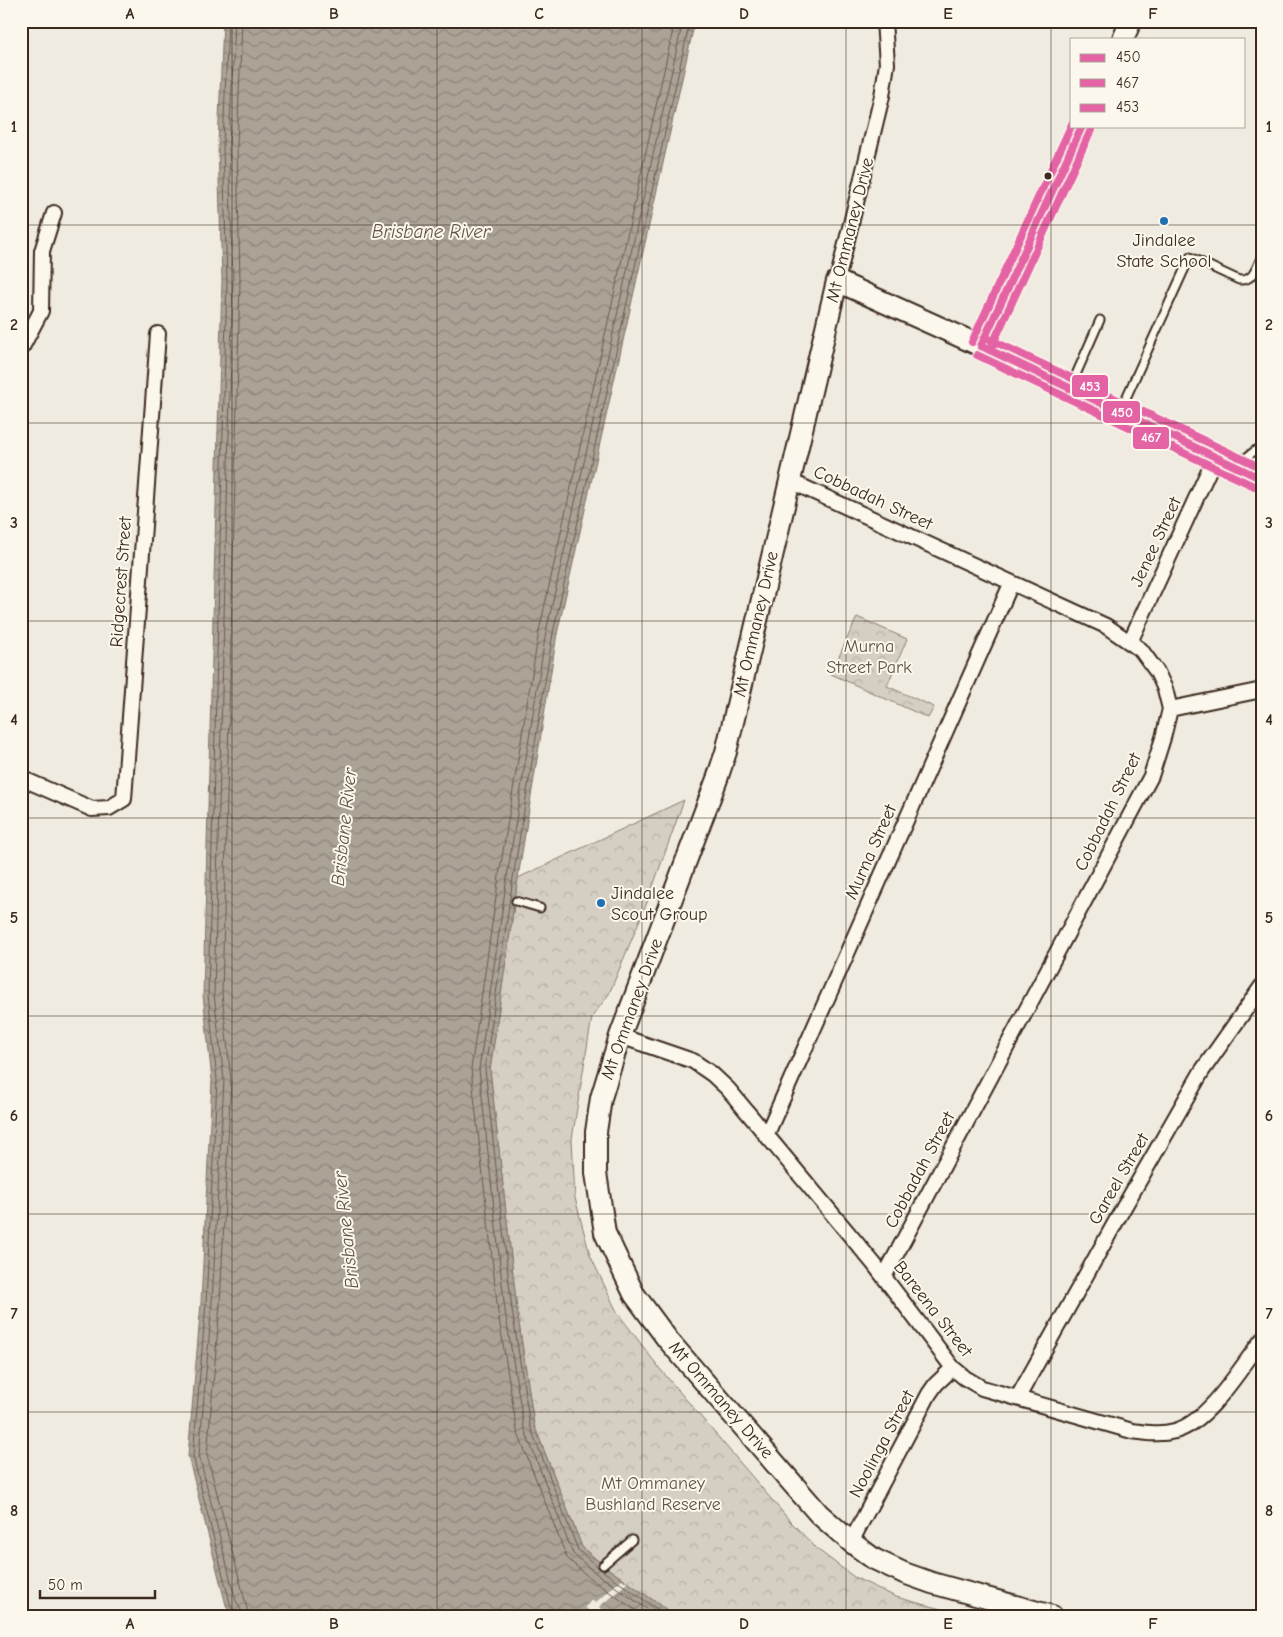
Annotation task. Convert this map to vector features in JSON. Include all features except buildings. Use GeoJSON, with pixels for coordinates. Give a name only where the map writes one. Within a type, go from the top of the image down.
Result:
{"type":"FeatureCollection","features":[{"type":"Feature","properties":{"kind":"street","name":"Mt Ommaney Drive"},"geometry":{"type":"LineString","coordinates":[[884,21],[887,64],[882,96],[726,752],[718,779],[620,1036],[601,1098],[596,1132],[596,1173],[606,1233],[634,1294],[668,1340],[819,1514],[874,1559],[904,1573],[932,1583],[1052,1616]]}},
{"type":"Feature","properties":{"kind":"street"},"geometry":{"type":"LineString","coordinates":[[1123,38],[1131,21]]}},
{"type":"Feature","properties":{"kind":"street"},"geometry":{"type":"LineString","coordinates":[[981,346],[1081,128]]}},
{"type":"Feature","properties":{"kind":"street"},"geometry":{"type":"LineString","coordinates":[[21,349],[41,311],[42,250],[54,213]]}},
{"type":"Feature","properties":{"kind":"street"},"geometry":{"type":"LineString","coordinates":[[837,281],[981,346],[1262,479]]}},
{"type":"Feature","properties":{"kind":"street","name":"Ridgecrest Street"},"geometry":{"type":"LineString","coordinates":[[21,778],[92,809],[109,808],[124,799],[158,334]]}},
{"type":"Feature","properties":{"kind":"street","name":"Jenee Street"},"geometry":{"type":"LineString","coordinates":[[1130,642],[1215,457]]}},
{"type":"Feature","properties":{"kind":"street","name":"Cobbadah Street"},"geometry":{"type":"LineString","coordinates":[[790,482],[1106,626],[1141,650],[1157,672],[1165,689],[1170,709],[1151,776],[884,1277]]}},
{"type":"Feature","properties":{"kind":"street","name":"Murna Street"},"geometry":{"type":"LineString","coordinates":[[766,1136],[1011,584]]}},
{"type":"Feature","properties":{"kind":"street"},"geometry":{"type":"LineString","coordinates":[[1170,709],[1262,690]]}},
{"type":"Feature","properties":{"kind":"street","name":"Gareel Street"},"geometry":{"type":"LineString","coordinates":[[1018,1397],[1202,1071],[1262,986]]}},
{"type":"Feature","properties":{"kind":"street","name":"Bareena Street"},"geometry":{"type":"LineString","coordinates":[[620,1036],[693,1061],[712,1074],[744,1108],[884,1277],[953,1368],[982,1388],[1132,1431],[1156,1434],[1176,1431],[1198,1419],[1213,1404],[1262,1340]]}},
{"type":"Feature","properties":{"kind":"street","name":"Noolinga Street"},"geometry":{"type":"LineString","coordinates":[[851,1542],[929,1394],[936,1384],[953,1368]]}},
{"type":"Feature","properties":{"kind":"lane"},"geometry":{"type":"LineString","coordinates":[[1120,412],[1190,257],[1239,280],[1246,280],[1252,276],[1262,258]]}},
{"type":"Feature","properties":{"kind":"lane"},"geometry":{"type":"LineString","coordinates":[[1070,388],[1100,320]]}},
{"type":"Feature","properties":{"kind":"lane"},"geometry":{"type":"LineString","coordinates":[[1241,469],[1248,456],[1256,450],[1262,453]]}},
{"type":"Feature","properties":{"kind":"lane"},"geometry":{"type":"LineString","coordinates":[[516,901],[540,908]]}},
{"type":"Feature","properties":{"kind":"lane"},"geometry":{"type":"LineString","coordinates":[[604,1565],[632,1540]]}},
{"type":"Feature","properties":{"kind":"green space","name":"Murna Street Park"},"geometry":{"type":"Polygon","coordinates":[[[857,617],[907,639],[887,686],[934,707],[928,718],[831,674],[857,617]]]}},
{"type":"Feature","properties":{"kind":"green space","name":"Mt Ommaney Bushland Reserve"},"geometry":{"type":"Polygon","coordinates":[[[684,800],[648,900],[609,994],[592,1017],[572,1139],[575,1198],[590,1255],[617,1312],[660,1369],[790,1521],[817,1549],[854,1577],[896,1597],[967,1616],[676,1616],[603,1565],[582,1547],[534,1425],[517,1310],[490,1070],[518,878],[684,800]]]}},
{"type":"Feature","properties":{"kind":"water","name":"Brisbane River"},"geometry":{"type":"Polygon","coordinates":[[[223,21],[695,21],[557,634],[490,1070],[517,1310],[534,1425],[582,1547],[603,1565],[676,1616],[231,1616],[226,1605],[188,1456],[201,1303],[212,1080],[203,995],[222,280],[218,145],[223,21]]]}},
{"type":"Feature","properties":{"kind":"pier"},"geometry":{"type":"Polygon","coordinates":[[[622,1579],[627,1583],[599,1607],[607,1616],[594,1616],[585,1607],[592,1600],[595,1603],[622,1579]]]}},
{"type":"Feature","properties":{"kind":"transit line","name":"453"},"geometry":{"type":"LineString","coordinates":[[972,342],[1070,128]]}},
{"type":"Feature","properties":{"kind":"transit line","name":"450"},"geometry":{"type":"LineString","coordinates":[[981,346],[1081,128]]}},
{"type":"Feature","properties":{"kind":"transit line","name":"467"},"geometry":{"type":"LineString","coordinates":[[990,350],[1091,130]]}},
{"type":"Feature","properties":{"kind":"transit line","name":"453"},"geometry":{"type":"LineString","coordinates":[[985,337],[1262,468]]}},
{"type":"Feature","properties":{"kind":"transit line","name":"450"},"geometry":{"type":"LineString","coordinates":[[981,346],[1262,479]]}},
{"type":"Feature","properties":{"kind":"transit line","name":"467"},"geometry":{"type":"LineString","coordinates":[[977,355],[1258,488]]}},
{"type":"Feature","properties":{"kind":"place","name":"Jindalee State School"},"geometry":{"type":"Point","coordinates":[1164,221]}},
{"type":"Feature","properties":{"kind":"place","name":"Jindalee Scout Group"},"geometry":{"type":"Point","coordinates":[601,903]}}]}
